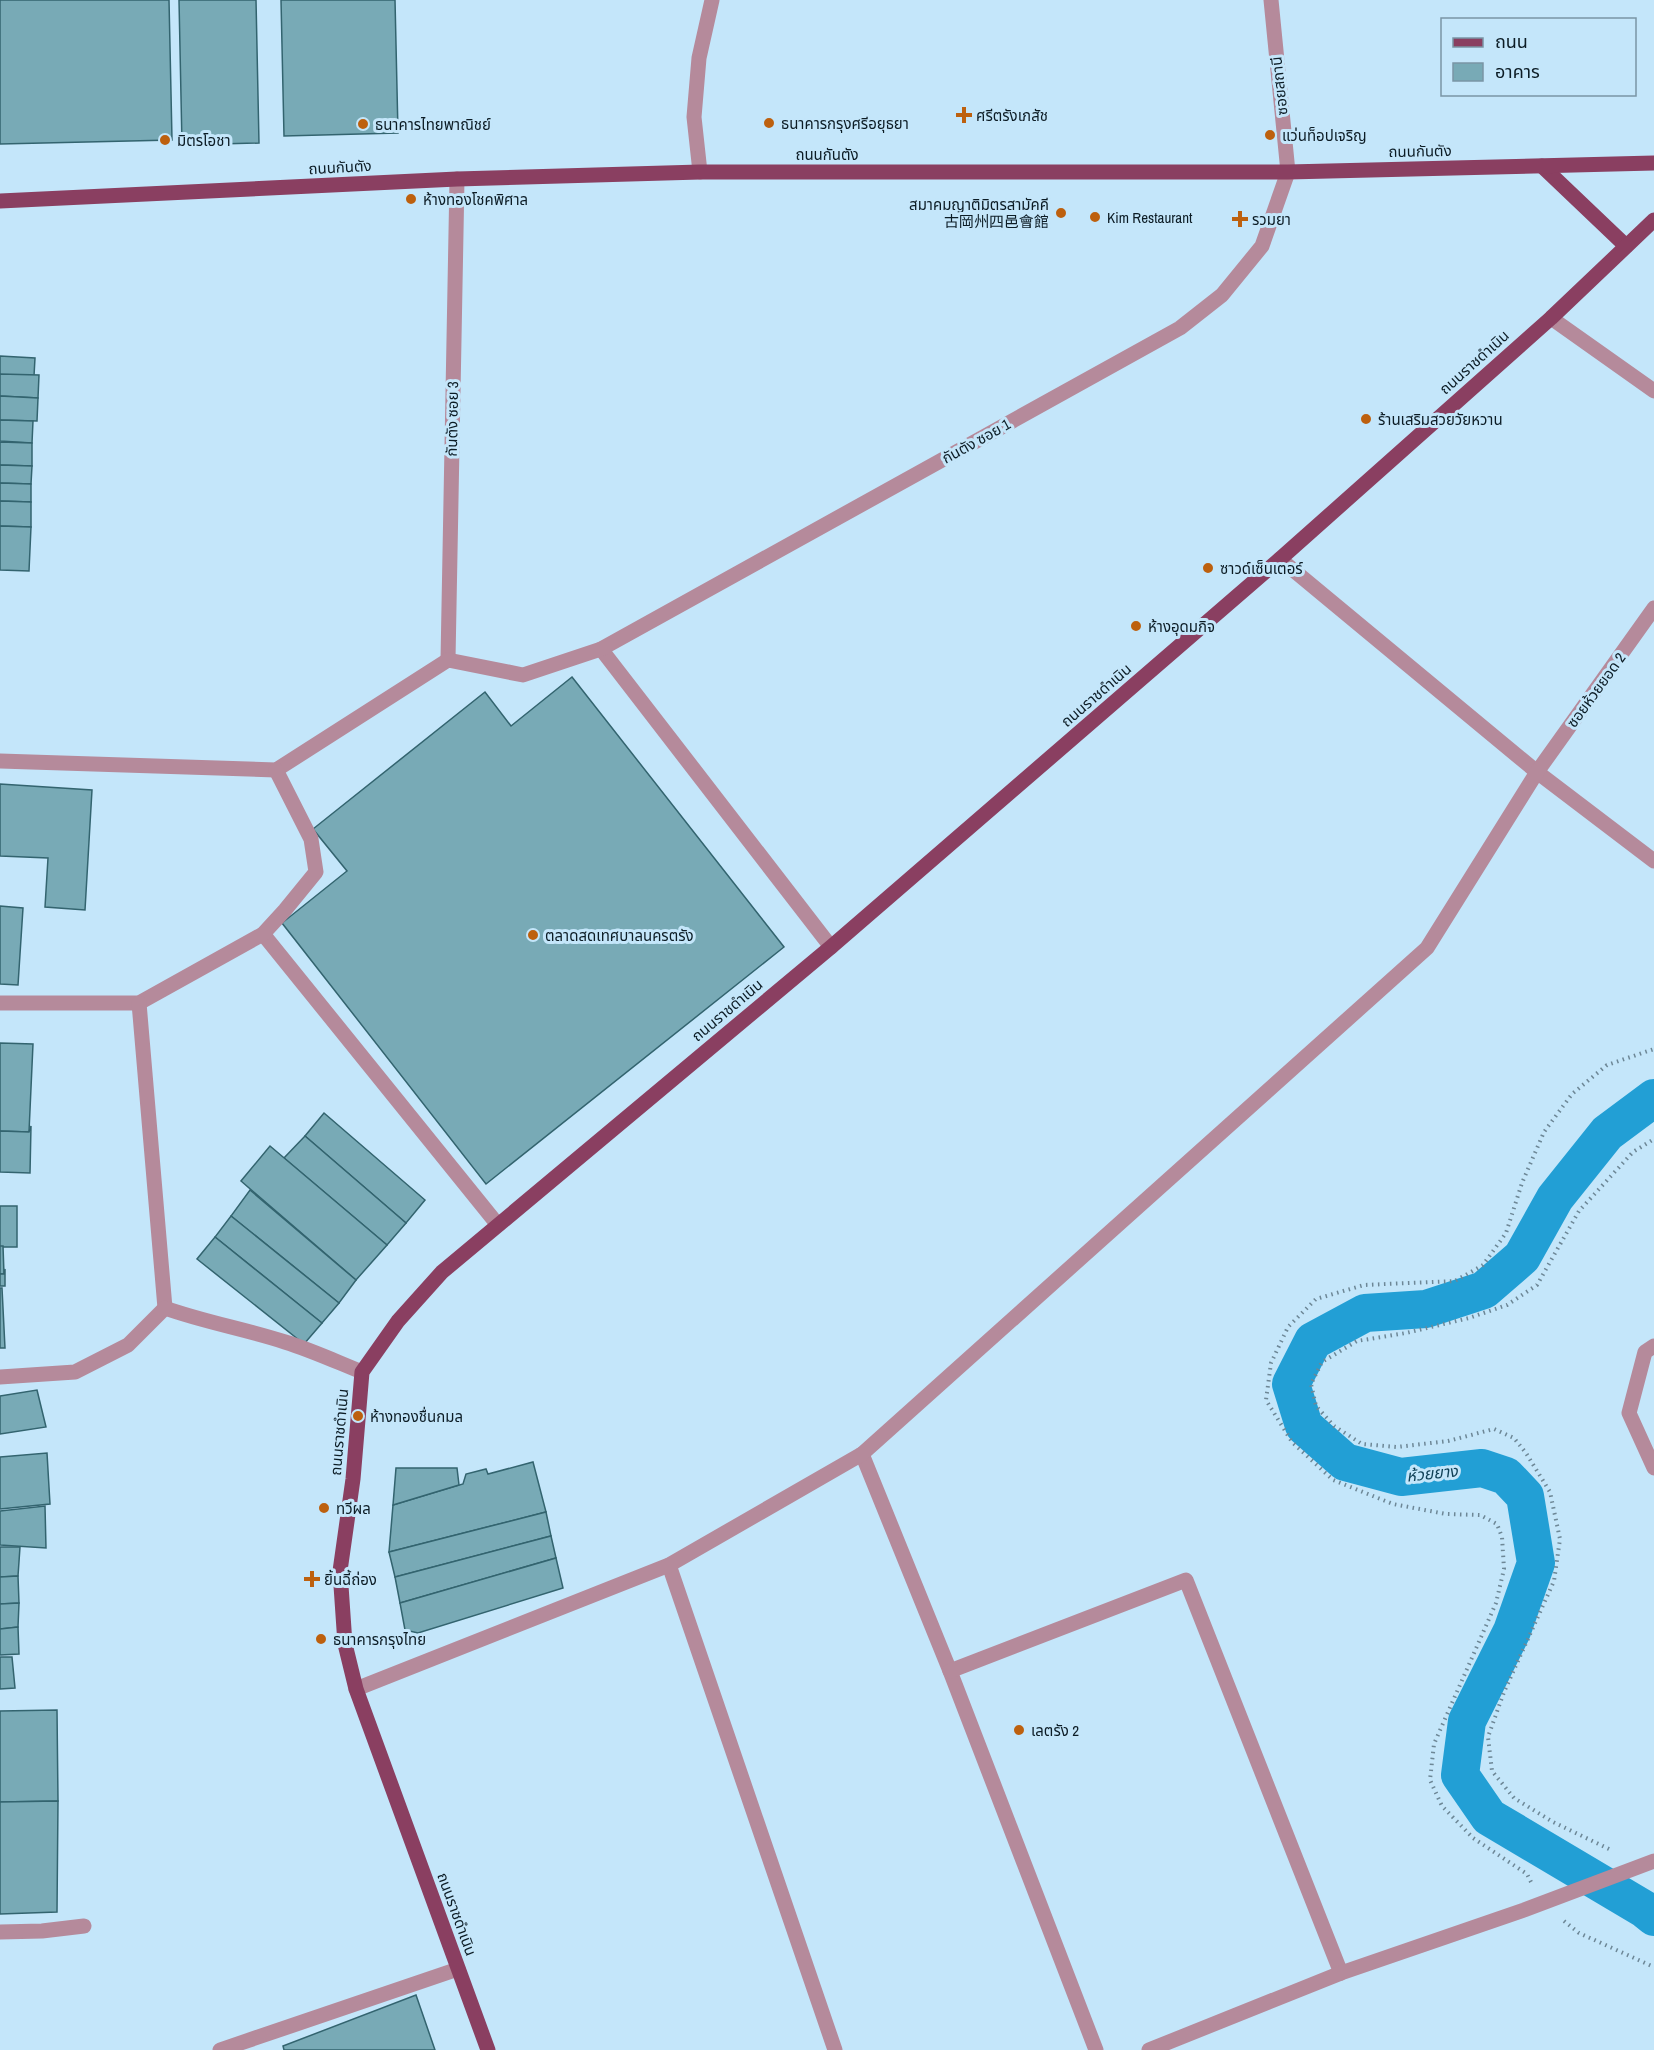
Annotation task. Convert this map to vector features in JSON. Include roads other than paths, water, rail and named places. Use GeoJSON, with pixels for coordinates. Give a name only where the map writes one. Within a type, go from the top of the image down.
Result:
{"type":"FeatureCollection","features":[{"type":"Feature","properties":{"kind":"main road","name":"ถนนกันตัง"},"geometry":{"type":"LineString","coordinates":[[0,201],[457,179],[700,172],[1288,172],[1654,163]]}},
{"type":"Feature","properties":{"kind":"main road"},"geometry":{"type":"LineString","coordinates":[[1542,166],[1626,246]]}},
{"type":"Feature","properties":{"kind":"main road","name":"ถนนราชดำเนิน"},"geometry":{"type":"LineString","coordinates":[[488,2050],[356,1689],[345,1644],[340,1571],[353,1479],[362,1372],[398,1321],[442,1272],[831,947],[1280,560],[1551,318],[1654,220]]}},
{"type":"Feature","properties":{"kind":"street"},"geometry":{"type":"LineString","coordinates":[[700,172],[694,117],[699,58],[712,0]]}},
{"type":"Feature","properties":{"kind":"street","name":"ซอยสถานี"},"geometry":{"type":"LineString","coordinates":[[1271,0],[1288,172]]}},
{"type":"Feature","properties":{"kind":"street","name":"กันตัง ซอย 1"},"geometry":{"type":"LineString","coordinates":[[448,660],[523,675],[601,649],[1180,328],[1222,294],[1262,246],[1288,172]]}},
{"type":"Feature","properties":{"kind":"street","name":"กันตัง ซอย 3"},"geometry":{"type":"LineString","coordinates":[[448,660],[457,179]]}},
{"type":"Feature","properties":{"kind":"street"},"geometry":{"type":"LineString","coordinates":[[1551,318],[1654,392]]}},
{"type":"Feature","properties":{"kind":"street"},"geometry":{"type":"LineString","coordinates":[[1280,560],[1537,772],[1654,861]]}},
{"type":"Feature","properties":{"kind":"street","name":"ซอยห้วยยอด 2"},"geometry":{"type":"LineString","coordinates":[[356,1689],[669,1565],[862,1454],[1427,948],[1537,772],[1654,609]]}},
{"type":"Feature","properties":{"kind":"street"},"geometry":{"type":"LineString","coordinates":[[601,649],[831,947]]}},
{"type":"Feature","properties":{"kind":"street"},"geometry":{"type":"LineString","coordinates":[[0,761],[276,770],[448,660]]}},
{"type":"Feature","properties":{"kind":"street"},"geometry":{"type":"LineString","coordinates":[[0,1003],[139,1003],[263,934],[316,872],[312,838],[276,770]]}},
{"type":"Feature","properties":{"kind":"street"},"geometry":{"type":"LineString","coordinates":[[263,934],[498,1225]]}},
{"type":"Feature","properties":{"kind":"street"},"geometry":{"type":"LineString","coordinates":[[0,1377],[75,1372],[128,1345],[165,1308],[139,1003]]}},
{"type":"Feature","properties":{"kind":"street"},"geometry":{"type":"LineString","coordinates":[[165,1308],[195,1319],[228,1325],[286,1342],[362,1372]]}},
{"type":"Feature","properties":{"kind":"street"},"geometry":{"type":"LineString","coordinates":[[1654,1346],[1645,1352],[1629,1413],[1654,1468]]}},
{"type":"Feature","properties":{"kind":"street"},"geometry":{"type":"LineString","coordinates":[[862,1454],[950,1671],[1096,2050]]}},
{"type":"Feature","properties":{"kind":"street"},"geometry":{"type":"LineString","coordinates":[[669,1565],[835,2050]]}},
{"type":"Feature","properties":{"kind":"street"},"geometry":{"type":"LineString","coordinates":[[950,1671],[1186,1580],[1341,1973]]}},
{"type":"Feature","properties":{"kind":"street"},"geometry":{"type":"LineString","coordinates":[[1149,2050],[1341,1973],[1524,1910],[1652,1862]]}},
{"type":"Feature","properties":{"kind":"street"},"geometry":{"type":"LineString","coordinates":[[0,1932],[42,1931],[84,1926]]}},
{"type":"Feature","properties":{"kind":"street"},"geometry":{"type":"LineString","coordinates":[[220,2050],[458,1969]]}},
{"type":"Feature","properties":{"kind":"waterway","name":"ห้วยยาง"},"geometry":{"type":"LineString","coordinates":[[1654,1098],[1607,1133],[1555,1198],[1522,1257],[1484,1290],[1426,1309],[1365,1313],[1313,1341],[1291,1384],[1304,1426],[1345,1462],[1401,1477],[1482,1468],[1506,1476],[1525,1496],[1536,1563],[1512,1631],[1467,1721],[1460,1775],[1489,1817],[1654,1917]]}},
{"type":"Feature","properties":{"kind":"place","name":"ศรีตรังเภสัช"},"geometry":{"type":"Point","coordinates":[964,115]}},
{"type":"Feature","properties":{"kind":"place","name":"ธนาคารกรุงศรีอยุธยา"},"geometry":{"type":"Point","coordinates":[769,123]}},
{"type":"Feature","properties":{"kind":"place","name":"ธนาคารไทยพาณิชย์"},"geometry":{"type":"Point","coordinates":[363,124]}},
{"type":"Feature","properties":{"kind":"place","name":"แว่นท็อปเจริญ"},"geometry":{"type":"Point","coordinates":[1270,135]}},
{"type":"Feature","properties":{"kind":"place","name":"มิตรโอชา"},"geometry":{"type":"Point","coordinates":[165,140]}},
{"type":"Feature","properties":{"kind":"place","name":"ห้างทองโชคพิศาล"},"geometry":{"type":"Point","coordinates":[411,199]}},
{"type":"Feature","properties":{"kind":"place","name":"สมาคมญาติมิตรสามัคคี 古岡州四邑會館"},"geometry":{"type":"Point","coordinates":[1061,213]}},
{"type":"Feature","properties":{"kind":"place","name":"Kim Restaurant"},"geometry":{"type":"Point","coordinates":[1095,217]}},
{"type":"Feature","properties":{"kind":"place","name":"รวมยา"},"geometry":{"type":"Point","coordinates":[1240,219]}},
{"type":"Feature","properties":{"kind":"place","name":"ร้านเสริมสวยวัยหวาน"},"geometry":{"type":"Point","coordinates":[1366,419]}},
{"type":"Feature","properties":{"kind":"place","name":"ซาวด์เซ็นเตอร์"},"geometry":{"type":"Point","coordinates":[1208,568]}},
{"type":"Feature","properties":{"kind":"place","name":"ห้างอุดมกิจ"},"geometry":{"type":"Point","coordinates":[1136,626]}},
{"type":"Feature","properties":{"kind":"place","name":"ตลาดสดเทศบาลนครตรัง"},"geometry":{"type":"Point","coordinates":[533,935]}},
{"type":"Feature","properties":{"kind":"place","name":"ห้างทองชื่นกมล"},"geometry":{"type":"Point","coordinates":[358,1416]}},
{"type":"Feature","properties":{"kind":"place","name":"ทวีผล"},"geometry":{"type":"Point","coordinates":[324,1508]}},
{"type":"Feature","properties":{"kind":"place","name":"ยิ้นฉี้ถ่อง"},"geometry":{"type":"Point","coordinates":[312,1579]}},
{"type":"Feature","properties":{"kind":"place","name":"ธนาคารกรุงไทย"},"geometry":{"type":"Point","coordinates":[321,1639]}},
{"type":"Feature","properties":{"kind":"place","name":"เลตรัง 2"},"geometry":{"type":"Point","coordinates":[1019,1730]}}]}
